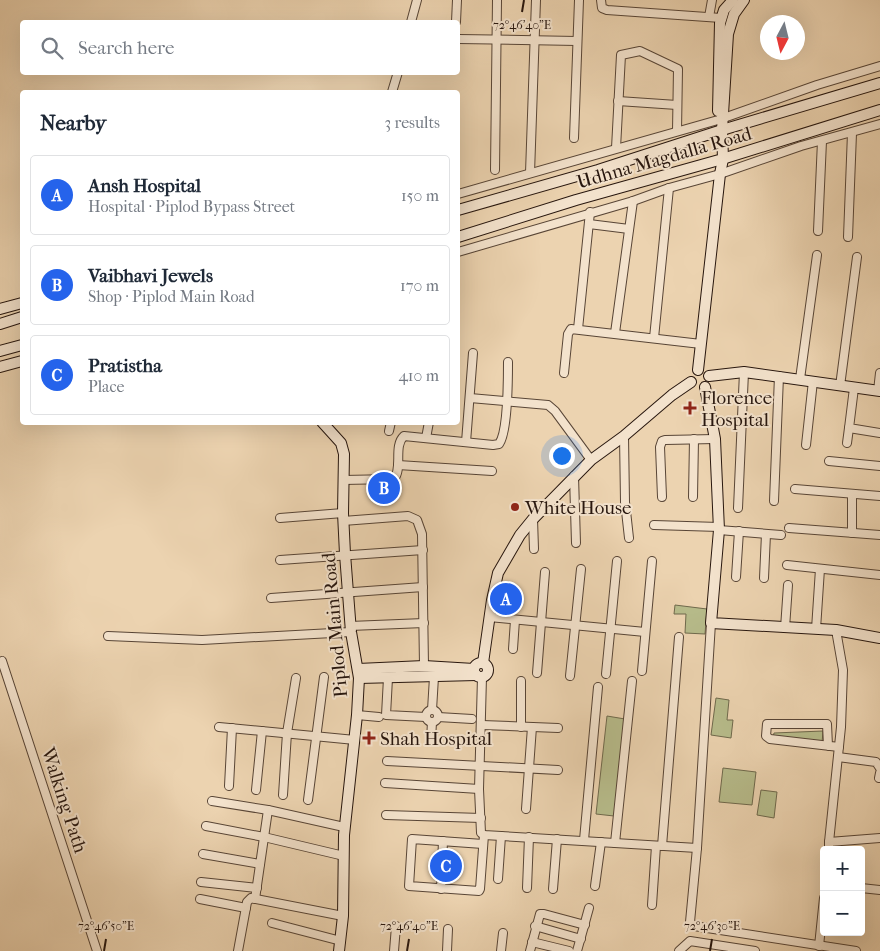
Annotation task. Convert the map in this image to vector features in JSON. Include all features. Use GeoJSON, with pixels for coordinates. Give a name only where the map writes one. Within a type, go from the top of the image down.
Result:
{"type":"FeatureCollection","features":[{"type":"Feature","properties":{"kind":"street"},"geometry":{"type":"LineString","coordinates":[[412,20],[417,0]]}},
{"type":"Feature","properties":{"kind":"street"},"geometry":{"type":"LineString","coordinates":[[456,20],[457,0]]}},
{"type":"Feature","properties":{"kind":"street"},"geometry":{"type":"LineString","coordinates":[[495,170],[497,0]]}},
{"type":"Feature","properties":{"kind":"street"},"geometry":{"type":"LineString","coordinates":[[530,173],[536,0]]}},
{"type":"Feature","properties":{"kind":"street"},"geometry":{"type":"LineString","coordinates":[[574,138],[579,0]]}},
{"type":"Feature","properties":{"kind":"street"},"geometry":{"type":"LineString","coordinates":[[601,0],[602,8],[607,10],[721,18]]}},
{"type":"Feature","properties":{"kind":"street"},"geometry":{"type":"LineString","coordinates":[[709,17],[712,0]]}},
{"type":"Feature","properties":{"kind":"street"},"geometry":{"type":"LineString","coordinates":[[721,118],[721,18],[724,10],[733,0]]}},
{"type":"Feature","properties":{"kind":"street"},"geometry":{"type":"LineString","coordinates":[[698,370],[720,174],[719,132],[730,24],[734,14],[744,0]]}},
{"type":"Feature","properties":{"kind":"street"},"geometry":{"type":"LineString","coordinates":[[460,39],[577,41]]}},
{"type":"Feature","properties":{"kind":"street"},"geometry":{"type":"LineString","coordinates":[[616,148],[621,55],[640,51],[678,69],[677,131]]}},
{"type":"Feature","properties":{"kind":"street"},"geometry":{"type":"LineString","coordinates":[[460,193],[721,118],[817,85],[880,66]]}},
{"type":"Feature","properties":{"kind":"street"},"geometry":{"type":"LineString","coordinates":[[393,90],[397,75]]}},
{"type":"Feature","properties":{"kind":"street","name":"Udhna Magdalla Road"},"geometry":{"type":"LineString","coordinates":[[460,209],[598,170],[880,83]]}},
{"type":"Feature","properties":{"kind":"street"},"geometry":{"type":"LineString","coordinates":[[618,101],[677,104]]}},
{"type":"Feature","properties":{"kind":"street","name":"Udhna Magdalla Road"},"geometry":{"type":"LineString","coordinates":[[460,236],[576,200],[721,160],[880,110]]}},
{"type":"Feature","properties":{"kind":"street"},"geometry":{"type":"LineString","coordinates":[[460,251],[633,201],[669,188],[880,124]]}},
{"type":"Feature","properties":{"kind":"street"},"geometry":{"type":"LineString","coordinates":[[848,237],[852,133]]}},
{"type":"Feature","properties":{"kind":"street"},"geometry":{"type":"LineString","coordinates":[[818,231],[822,141]]}},
{"type":"Feature","properties":{"kind":"street"},"geometry":{"type":"LineString","coordinates":[[654,338],[669,188]]}},
{"type":"Feature","properties":{"kind":"street"},"geometry":{"type":"LineString","coordinates":[[615,333],[633,201]]}},
{"type":"Feature","properties":{"kind":"street"},"geometry":{"type":"LineString","coordinates":[[578,329],[590,212]]}},
{"type":"Feature","properties":{"kind":"street"},"geometry":{"type":"LineString","coordinates":[[589,224],[629,230]]}},
{"type":"Feature","properties":{"kind":"street"},"geometry":{"type":"LineString","coordinates":[[800,379],[817,255]]}},
{"type":"Feature","properties":{"kind":"street"},"geometry":{"type":"LineString","coordinates":[[840,386],[857,257]]}},
{"type":"Feature","properties":{"kind":"street"},"geometry":{"type":"LineString","coordinates":[[0,309],[20,304]]}},
{"type":"Feature","properties":{"kind":"street"},"geometry":{"type":"LineString","coordinates":[[0,324],[20,318]]}},
{"type":"Feature","properties":{"kind":"street"},"geometry":{"type":"LineString","coordinates":[[564,374],[568,334],[571,329],[701,344]]}},
{"type":"Feature","properties":{"kind":"street"},"geometry":{"type":"LineString","coordinates":[[0,351],[20,346]]}},
{"type":"Feature","properties":{"kind":"street"},"geometry":{"type":"LineString","coordinates":[[466,442],[473,353]]}},
{"type":"Feature","properties":{"kind":"street"},"geometry":{"type":"LineString","coordinates":[[0,367],[20,361]]}},
{"type":"Feature","properties":{"kind":"street"},"geometry":{"type":"LineString","coordinates":[[343,480],[390,480],[396,476],[401,438],[410,436],[493,445],[499,444],[502,437],[507,401],[508,362]]}},
{"type":"Feature","properties":{"kind":"street"},"geometry":{"type":"LineString","coordinates":[[483,844],[413,839],[411,841],[409,886],[480,891],[484,835],[480,830],[482,725],[479,671],[498,573],[509,552],[533,519],[591,460],[691,382],[693,373],[698,370],[704,371],[708,376],[709,382],[705,387],[697,388],[691,382]]}},
{"type":"Feature","properties":{"kind":"street"},"geometry":{"type":"LineString","coordinates":[[708,376],[744,372],[879,391],[880,373]]}},
{"type":"Feature","properties":{"kind":"street"},"geometry":{"type":"LineString","coordinates":[[738,508],[744,372]]}},
{"type":"Feature","properties":{"kind":"street"},"geometry":{"type":"LineString","coordinates":[[774,501],[779,376]]}},
{"type":"Feature","properties":{"kind":"street"},"geometry":{"type":"LineString","coordinates":[[806,445],[813,381]]}},
{"type":"Feature","properties":{"kind":"street"},"geometry":{"type":"LineString","coordinates":[[705,387],[715,439],[719,528],[697,848],[690,922],[692,924],[840,950],[856,951]]}},
{"type":"Feature","properties":{"kind":"street"},"geometry":{"type":"LineString","coordinates":[[847,443],[854,388]]}},
{"type":"Feature","properties":{"kind":"street"},"geometry":{"type":"LineString","coordinates":[[470,398],[543,403],[552,407],[591,460]]}},
{"type":"Feature","properties":{"kind":"street","name":"Piplod Main Road"},"geometry":{"type":"LineString","coordinates":[[325,425],[341,443],[344,454],[343,517],[345,554],[351,629],[359,674],[355,740],[344,827],[343,916],[340,946]]}},
{"type":"Feature","properties":{"kind":"street"},"geometry":{"type":"LineString","coordinates":[[426,438],[428,425]]}},
{"type":"Feature","properties":{"kind":"street"},"geometry":{"type":"LineString","coordinates":[[849,428],[880,432]]}},
{"type":"Feature","properties":{"kind":"street"},"geometry":{"type":"LineString","coordinates":[[624,436],[629,538]]}},
{"type":"Feature","properties":{"kind":"street"},"geometry":{"type":"LineString","coordinates":[[693,497],[694,439]]}},
{"type":"Feature","properties":{"kind":"street"},"geometry":{"type":"LineString","coordinates":[[662,497],[660,447],[662,442],[665,440],[715,439]]}},
{"type":"Feature","properties":{"kind":"street"},"geometry":{"type":"LineString","coordinates":[[829,461],[880,466]]}},
{"type":"Feature","properties":{"kind":"street"},"geometry":{"type":"LineString","coordinates":[[398,465],[492,471]]}},
{"type":"Feature","properties":{"kind":"street"},"geometry":{"type":"LineString","coordinates":[[574,476],[576,543]]}},
{"type":"Feature","properties":{"kind":"street"},"geometry":{"type":"LineString","coordinates":[[795,490],[880,496]]}},
{"type":"Feature","properties":{"kind":"street"},"geometry":{"type":"LineString","coordinates":[[852,495],[852,533]]}},
{"type":"Feature","properties":{"kind":"street"},"geometry":{"type":"LineString","coordinates":[[280,518],[402,516],[417,520],[422,529],[424,666]]}},
{"type":"Feature","properties":{"kind":"street"},"geometry":{"type":"LineString","coordinates":[[533,519],[534,549]]}},
{"type":"Feature","properties":{"kind":"street"},"geometry":{"type":"LineString","coordinates":[[654,525],[719,528],[781,535]]}},
{"type":"Feature","properties":{"kind":"street"},"geometry":{"type":"LineString","coordinates":[[789,528],[880,535]]}},
{"type":"Feature","properties":{"kind":"street"},"geometry":{"type":"LineString","coordinates":[[736,578],[739,531]]}},
{"type":"Feature","properties":{"kind":"street"},"geometry":{"type":"LineString","coordinates":[[764,578],[766,534]]}},
{"type":"Feature","properties":{"kind":"street"},"geometry":{"type":"LineString","coordinates":[[280,560],[423,550]]}},
{"type":"Feature","properties":{"kind":"street"},"geometry":{"type":"LineString","coordinates":[[606,674],[617,561]]}},
{"type":"Feature","properties":{"kind":"street"},"geometry":{"type":"LineString","coordinates":[[642,671],[652,561]]}},
{"type":"Feature","properties":{"kind":"street"},"geometry":{"type":"LineString","coordinates":[[787,565],[880,575]]}},
{"type":"Feature","properties":{"kind":"street"},"geometry":{"type":"LineString","coordinates":[[570,676],[581,569]]}},
{"type":"Feature","properties":{"kind":"street"},"geometry":{"type":"LineString","coordinates":[[816,629],[820,569]]}},
{"type":"Feature","properties":{"kind":"street"},"geometry":{"type":"LineString","coordinates":[[537,673],[545,572]]}},
{"type":"Feature","properties":{"kind":"street"},"geometry":{"type":"LineString","coordinates":[[785,628],[788,585]]}},
{"type":"Feature","properties":{"kind":"street"},"geometry":{"type":"LineString","coordinates":[[271,598],[423,587]]}},
{"type":"Feature","properties":{"kind":"street"},"geometry":{"type":"LineString","coordinates":[[489,617],[645,632]]}},
{"type":"Feature","properties":{"kind":"street"},"geometry":{"type":"LineString","coordinates":[[513,648],[515,620]]}},
{"type":"Feature","properties":{"kind":"street"},"geometry":{"type":"LineString","coordinates":[[108,636],[202,640],[424,623]]}},
{"type":"Feature","properties":{"kind":"street"},"geometry":{"type":"LineString","coordinates":[[711,623],[836,630],[880,638]]}},
{"type":"Feature","properties":{"kind":"street"},"geometry":{"type":"LineString","coordinates":[[836,630],[843,670],[839,747],[829,846],[880,838]]}},
{"type":"Feature","properties":{"kind":"street"},"geometry":{"type":"LineString","coordinates":[[652,905],[679,638]]}},
{"type":"Feature","properties":{"kind":"street","name":"Walking Path"},"geometry":{"type":"LineString","coordinates":[[0,662],[2,661],[98,951]]}},
{"type":"Feature","properties":{"kind":"street"},"geometry":{"type":"LineString","coordinates":[[359,674],[424,666],[479,671]]}},
{"type":"Feature","properties":{"kind":"street"},"geometry":{"type":"LineString","coordinates":[[359,674],[388,678],[434,677],[479,671]]}},
{"type":"Feature","properties":{"kind":"street"},"geometry":{"type":"LineString","coordinates":[[308,800],[324,677]]}},
{"type":"Feature","properties":{"kind":"street"},"geometry":{"type":"LineString","coordinates":[[431,740],[432,719],[427,712],[432,710],[434,677]]}},
{"type":"Feature","properties":{"kind":"street"},"geometry":{"type":"LineString","coordinates":[[282,796],[287,733],[296,678]]}},
{"type":"Feature","properties":{"kind":"street"},"geometry":{"type":"LineString","coordinates":[[388,678],[386,715],[432,719],[472,719]]}},
{"type":"Feature","properties":{"kind":"street"},"geometry":{"type":"LineString","coordinates":[[521,681],[521,727]]}},
{"type":"Feature","properties":{"kind":"street"},"geometry":{"type":"LineString","coordinates":[[615,843],[632,681]]}},
{"type":"Feature","properties":{"kind":"street"},"geometry":{"type":"LineString","coordinates":[[584,840],[598,687]]}},
{"type":"Feature","properties":{"kind":"street"},"geometry":{"type":"LineString","coordinates":[[357,715],[379,717]]}},
{"type":"Feature","properties":{"kind":"street"},"geometry":{"type":"LineString","coordinates":[[828,746],[827,724],[767,724],[766,736],[768,738],[828,746],[839,747]]}},
{"type":"Feature","properties":{"kind":"street"},"geometry":{"type":"LineString","coordinates":[[482,725],[558,728]]}},
{"type":"Feature","properties":{"kind":"street"},"geometry":{"type":"LineString","coordinates":[[219,727],[355,740]]}},
{"type":"Feature","properties":{"kind":"street"},"geometry":{"type":"LineString","coordinates":[[526,809],[532,727]]}},
{"type":"Feature","properties":{"kind":"street"},"geometry":{"type":"LineString","coordinates":[[229,786],[232,728]]}},
{"type":"Feature","properties":{"kind":"street"},"geometry":{"type":"LineString","coordinates":[[256,790],[262,731]]}},
{"type":"Feature","properties":{"kind":"street"},"geometry":{"type":"LineString","coordinates":[[838,756],[876,762],[880,768]]}},
{"type":"Feature","properties":{"kind":"street"},"geometry":{"type":"LineString","coordinates":[[387,761],[558,770]]}},
{"type":"Feature","properties":{"kind":"street"},"geometry":{"type":"LineString","coordinates":[[385,783],[480,789]]}},
{"type":"Feature","properties":{"kind":"street"},"geometry":{"type":"LineString","coordinates":[[212,801],[268,810],[344,827]]}},
{"type":"Feature","properties":{"kind":"street"},"geometry":{"type":"LineString","coordinates":[[255,899],[268,810]]}},
{"type":"Feature","properties":{"kind":"street"},"geometry":{"type":"LineString","coordinates":[[386,815],[481,818]]}},
{"type":"Feature","properties":{"kind":"street"},"geometry":{"type":"LineString","coordinates":[[206,826],[264,837],[344,856]]}},
{"type":"Feature","properties":{"kind":"street"},"geometry":{"type":"LineString","coordinates":[[484,835],[697,848]]}},
{"type":"Feature","properties":{"kind":"street"},"geometry":{"type":"LineString","coordinates":[[498,879],[501,836]]}},
{"type":"Feature","properties":{"kind":"street"},"geometry":{"type":"LineString","coordinates":[[527,888],[530,837]]}},
{"type":"Feature","properties":{"kind":"street"},"geometry":{"type":"LineString","coordinates":[[553,889],[556,839]]}},
{"type":"Feature","properties":{"kind":"street"},"geometry":{"type":"LineString","coordinates":[[441,889],[443,841]]}},
{"type":"Feature","properties":{"kind":"street"},"geometry":{"type":"LineString","coordinates":[[595,886],[601,842]]}},
{"type":"Feature","properties":{"kind":"street"},"geometry":{"type":"LineString","coordinates":[[203,854],[260,864]]}},
{"type":"Feature","properties":{"kind":"street"},"geometry":{"type":"LineString","coordinates":[[201,882],[257,888]]}},
{"type":"Feature","properties":{"kind":"street"},"geometry":{"type":"LineString","coordinates":[[865,888],[880,890]]}},
{"type":"Feature","properties":{"kind":"street"},"geometry":{"type":"LineString","coordinates":[[200,899],[246,908]]}},
{"type":"Feature","properties":{"kind":"street"},"geometry":{"type":"LineString","coordinates":[[238,951],[248,900],[255,899],[343,916]]}},
{"type":"Feature","properties":{"kind":"street"},"geometry":{"type":"LineString","coordinates":[[578,951],[589,908]]}},
{"type":"Feature","properties":{"kind":"street"},"geometry":{"type":"LineString","coordinates":[[530,951],[540,914],[585,925]]}},
{"type":"Feature","properties":{"kind":"street"},"geometry":{"type":"LineString","coordinates":[[272,923],[340,946]]}},
{"type":"Feature","properties":{"kind":"street"},"geometry":{"type":"LineString","coordinates":[[394,951],[396,926]]}},
{"type":"Feature","properties":{"kind":"street"},"geometry":{"type":"LineString","coordinates":[[536,926],[581,939]]}},
{"type":"Feature","properties":{"kind":"street"},"geometry":{"type":"LineString","coordinates":[[447,951],[448,929]]}},
{"type":"Feature","properties":{"kind":"street"},"geometry":{"type":"LineString","coordinates":[[501,951],[503,933]]}},
{"type":"Feature","properties":{"kind":"street"},"geometry":{"type":"LineString","coordinates":[[819,946],[820,936]]}},
{"type":"Feature","properties":{"kind":"street"},"geometry":{"type":"LineString","coordinates":[[679,951],[690,941],[755,951]]}},
{"type":"Feature","properties":{"kind":"street"},"geometry":{"type":"LineString","coordinates":[[532,942],[569,951]]}},
{"type":"Feature","properties":{"kind":"green space"},"geometry":{"type":"Polygon","coordinates":[[[675,605],[707,609],[705,634],[685,633],[686,614],[674,614],[675,605]]]}},
{"type":"Feature","properties":{"kind":"green space"},"geometry":{"type":"Polygon","coordinates":[[[716,698],[729,700],[727,720],[733,720],[731,738],[711,735],[716,698]]]}},
{"type":"Feature","properties":{"kind":"green space"},"geometry":{"type":"Polygon","coordinates":[[[607,716],[625,719],[614,816],[596,814],[607,716]]]}},
{"type":"Feature","properties":{"kind":"green space"},"geometry":{"type":"Polygon","coordinates":[[[823,731],[822,743],[772,742],[774,733],[823,731]]]}},
{"type":"Feature","properties":{"kind":"green space"},"geometry":{"type":"Polygon","coordinates":[[[723,768],[756,772],[752,805],[719,802],[723,768]]]}},
{"type":"Feature","properties":{"kind":"green space"},"geometry":{"type":"Polygon","coordinates":[[[761,790],[777,792],[774,818],[757,815],[761,790]]]}},
{"type":"Feature","properties":{"kind":"place","name":"Florence Hospital"},"geometry":{"type":"Point","coordinates":[690,408]}},
{"type":"Feature","properties":{"kind":"place","name":"Vaibhavi Jewels"},"geometry":{"type":"Point","coordinates":[384,488]}},
{"type":"Feature","properties":{"kind":"place","name":"White House"},"geometry":{"type":"Point","coordinates":[515,507]}},
{"type":"Feature","properties":{"kind":"place","name":"Ansh Hospital"},"geometry":{"type":"Point","coordinates":[506,599]}},
{"type":"Feature","properties":{"kind":"place","name":"Shah Hospital"},"geometry":{"type":"Point","coordinates":[369,738]}},
{"type":"Feature","properties":{"kind":"place","name":"Pratistha"},"geometry":{"type":"Point","coordinates":[446,866]}}]}
